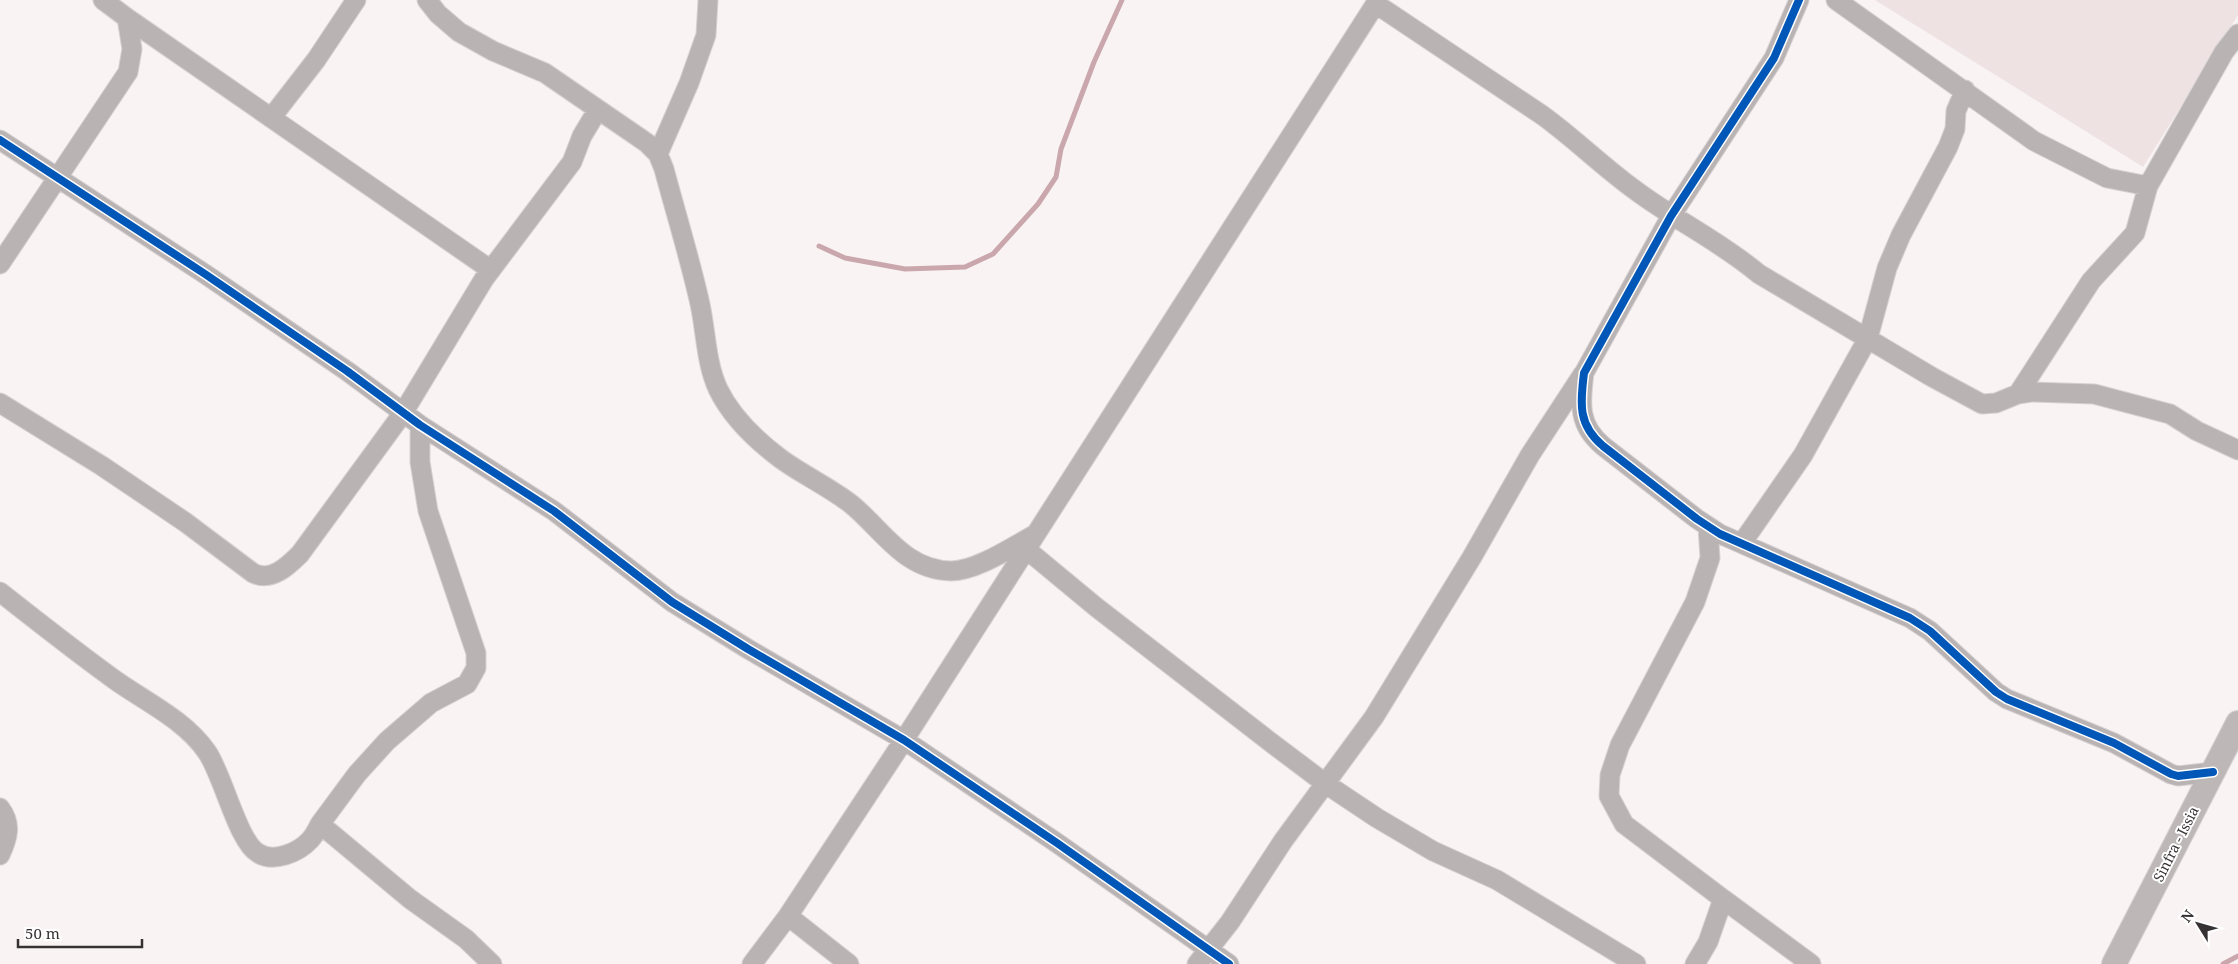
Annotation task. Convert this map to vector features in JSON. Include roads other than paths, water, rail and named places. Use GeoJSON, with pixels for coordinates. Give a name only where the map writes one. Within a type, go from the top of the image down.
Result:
{"type":"FeatureCollection","features":[{"type":"Feature","properties":{"kind":"main road","name":"Sinfra - Issia"},"geometry":{"type":"LineString","coordinates":[[2114,964],[2238,723]]}},
{"type":"Feature","properties":{"kind":"street"},"geometry":{"type":"LineString","coordinates":[[103,0],[491,270]]}},
{"type":"Feature","properties":{"kind":"street"},"geometry":{"type":"LineString","coordinates":[[271,118],[316,60],[356,0]]}},
{"type":"Feature","properties":{"kind":"street"},"geometry":{"type":"LineString","coordinates":[[427,0],[438,14],[459,32],[493,51],[545,73],[597,111],[646,143],[658,154],[664,169],[700,304],[712,374],[719,391],[733,412],[756,438],[780,459],[849,503],[866,517],[892,546],[924,566],[952,571],[971,567],[1037,534]]}},
{"type":"Feature","properties":{"kind":"street"},"geometry":{"type":"LineString","coordinates":[[658,154],[689,82],[706,35],[708,0]]}},
{"type":"Feature","properties":{"kind":"street"},"geometry":{"type":"LineString","coordinates":[[1197,964],[1242,904],[1283,841],[1374,717],[1472,557],[1530,455],[1584,373],[1671,216],[1774,58],[1799,0]]}},
{"type":"Feature","properties":{"kind":"street"},"geometry":{"type":"LineString","coordinates":[[1836,0],[1965,90],[2013,127],[2053,152],[2106,178],[2148,186]]}},
{"type":"Feature","properties":{"kind":"street"},"geometry":{"type":"LineString","coordinates":[[752,964],[788,916],[904,740],[1377,2],[1557,126],[1621,180],[1671,216],[1733,254],[1759,274],[1932,377],[1982,404],[1996,403],[2018,394],[2039,391],[2081,392],[2147,406],[2170,414],[2197,430],[2238,450]]}},
{"type":"Feature","properties":{"kind":"street"},"geometry":{"type":"LineString","coordinates":[[0,264],[128,72],[132,50],[128,18]]}},
{"type":"Feature","properties":{"kind":"street"},"geometry":{"type":"LineString","coordinates":[[2018,394],[2091,281],[2135,233],[2148,186],[2189,110],[2224,52],[2238,34]]}},
{"type":"Feature","properties":{"kind":"street"},"geometry":{"type":"LineString","coordinates":[[1742,543],[1803,455],[1868,338],[1887,268],[1948,147],[1955,129],[1956,111],[1965,90]]}},
{"type":"Feature","properties":{"kind":"street"},"geometry":{"type":"LineString","coordinates":[[0,403],[102,466],[261,577],[270,576],[278,572],[300,554],[403,413],[491,270],[572,162],[582,136],[597,111]]}},
{"type":"Feature","properties":{"kind":"street"},"geometry":{"type":"LineString","coordinates":[[0,140],[205,274],[347,371],[420,425],[554,510],[672,602],[748,649],[904,740],[1057,843],[1229,964]]}},
{"type":"Feature","properties":{"kind":"street"},"geometry":{"type":"LineString","coordinates":[[1584,373],[1582,412],[1584,424],[1589,432],[1604,446],[1708,527],[1921,624],[1986,685],[2007,699],[2114,742],[2171,774],[2178,776],[2213,772]]}},
{"type":"Feature","properties":{"kind":"street"},"geometry":{"type":"LineString","coordinates":[[0,592],[114,680],[169,716],[196,739],[213,761],[251,848],[259,854],[279,856],[291,853],[310,840],[357,774],[387,741],[431,703],[467,684],[476,668],[476,653],[428,511],[420,462],[420,425]]}},
{"type":"Feature","properties":{"kind":"street"},"geometry":{"type":"LineString","coordinates":[[1708,527],[1710,558],[1695,602],[1620,745],[1610,776],[1609,796],[1624,824],[1811,964]]}},
{"type":"Feature","properties":{"kind":"street"},"geometry":{"type":"LineString","coordinates":[[1026,550],[1096,607],[1326,784],[1410,839],[1497,880],[1636,964]]}},
{"type":"Feature","properties":{"kind":"street"},"geometry":{"type":"LineString","coordinates":[[0,808],[6,816],[8,835],[0,855]]}},
{"type":"Feature","properties":{"kind":"street"},"geometry":{"type":"LineString","coordinates":[[320,824],[410,899],[466,939],[492,964]]}},
{"type":"Feature","properties":{"kind":"street"},"geometry":{"type":"LineString","coordinates":[[1695,964],[1708,942],[1723,899]]}},
{"type":"Feature","properties":{"kind":"street"},"geometry":{"type":"LineString","coordinates":[[788,916],[849,964]]}},
{"type":"Feature","properties":{"kind":"waterway"},"geometry":{"type":"LineString","coordinates":[[819,246],[845,258],[905,269],[965,267],[993,254],[1038,204],[1056,177],[1061,149],[1094,62],[1122,0]]}},
{"type":"Feature","properties":{"kind":"waterway"},"geometry":{"type":"LineString","coordinates":[[2223,964],[2238,956]]}}]}
